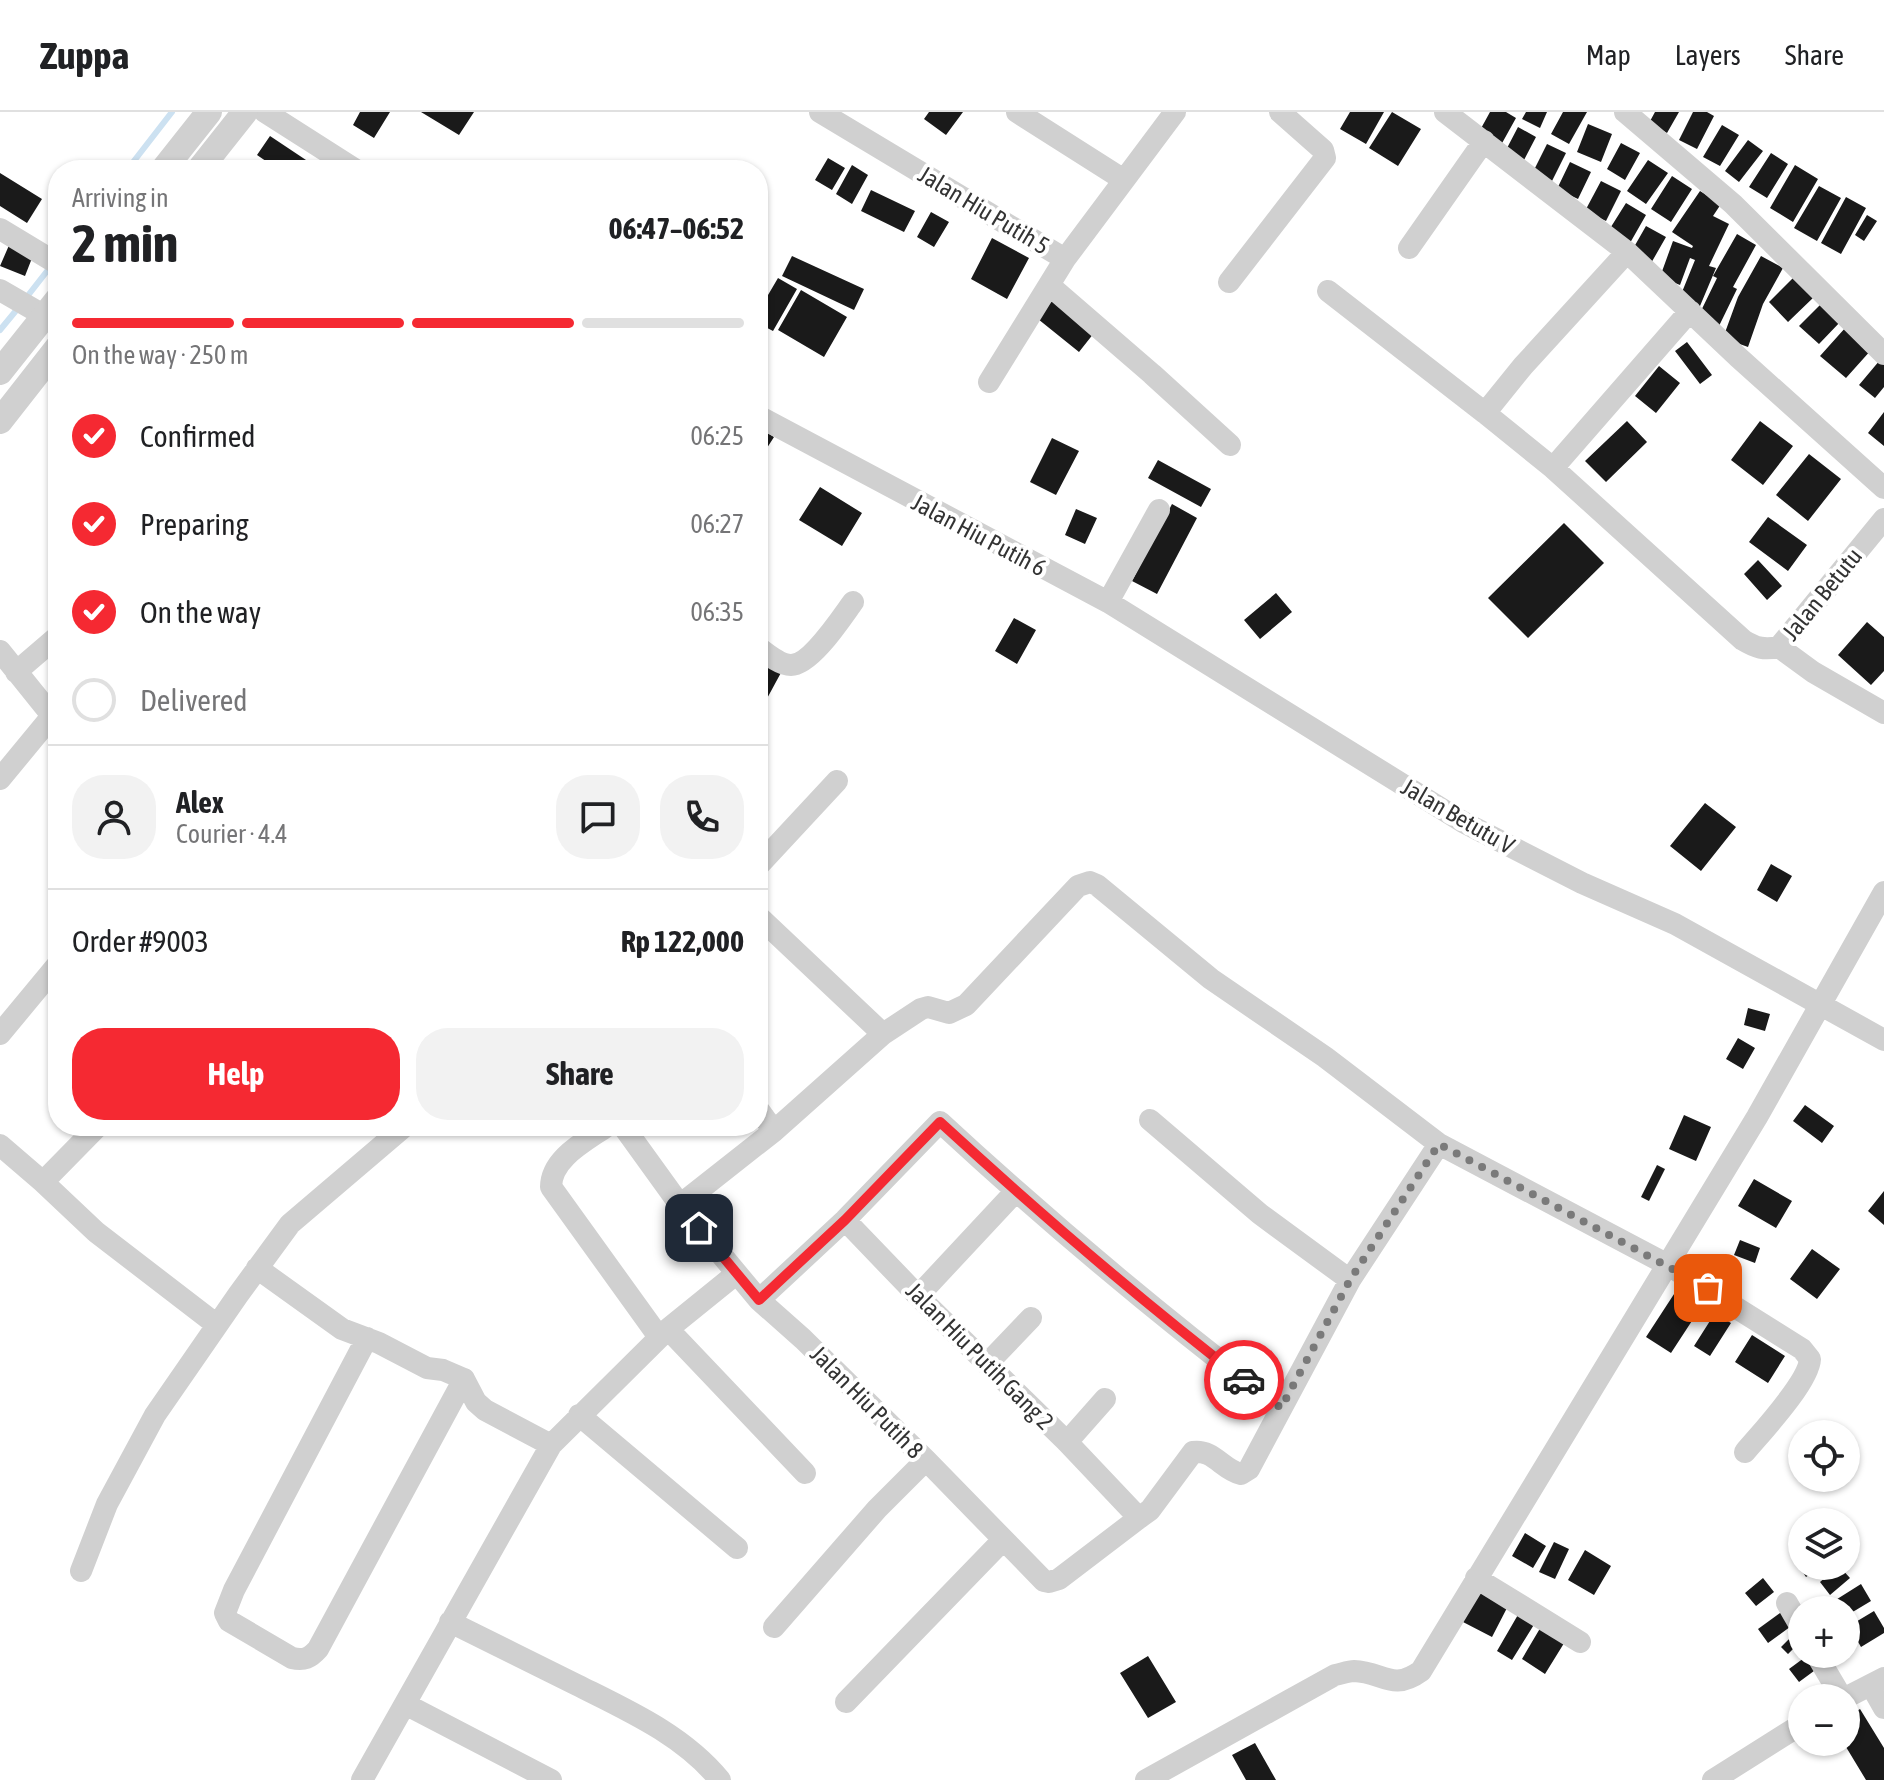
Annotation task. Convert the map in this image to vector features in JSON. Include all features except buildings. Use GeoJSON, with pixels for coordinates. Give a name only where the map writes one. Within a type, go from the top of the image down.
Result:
{"type":"FeatureCollection","features":[{"type":"Feature","properties":{"kind":"street"},"geometry":{"type":"LineString","coordinates":[[171,160],[209,112]]}},
{"type":"Feature","properties":{"kind":"street"},"geometry":{"type":"LineString","coordinates":[[265,112],[340,160]]}},
{"type":"Feature","properties":{"kind":"street"},"geometry":{"type":"LineString","coordinates":[[1017,112],[1124,180]]}},
{"type":"Feature","properties":{"kind":"street"},"geometry":{"type":"LineString","coordinates":[[1065,259],[1175,112]]}},
{"type":"Feature","properties":{"kind":"street"},"geometry":{"type":"LineString","coordinates":[[1445,112],[1627,252],[1884,488]]}},
{"type":"Feature","properties":{"kind":"street"},"geometry":{"type":"LineString","coordinates":[[1625,112],[1733,204],[1884,354]]}},
{"type":"Feature","properties":{"kind":"street","name":"Jalan Hiu Putih 5"},"geometry":{"type":"LineString","coordinates":[[827,114],[1065,259],[989,382]]}},
{"type":"Feature","properties":{"kind":"street"},"geometry":{"type":"LineString","coordinates":[[206,160],[236,115]]}},
{"type":"Feature","properties":{"kind":"street"},"geometry":{"type":"LineString","coordinates":[[1229,282],[1325,158],[1323,150],[1289,115]]}},
{"type":"Feature","properties":{"kind":"street"},"geometry":{"type":"LineString","coordinates":[[1409,248],[1484,141]]}},
{"type":"Feature","properties":{"kind":"street"},"geometry":{"type":"LineString","coordinates":[[0,229],[48,258]]}},
{"type":"Feature","properties":{"kind":"street"},"geometry":{"type":"LineString","coordinates":[[1485,413],[1523,366],[1627,252]]}},
{"type":"Feature","properties":{"kind":"street"},"geometry":{"type":"LineString","coordinates":[[1049,285],[1230,445]]}},
{"type":"Feature","properties":{"kind":"street"},"geometry":{"type":"LineString","coordinates":[[0,290],[48,306]]}},
{"type":"Feature","properties":{"kind":"street"},"geometry":{"type":"LineString","coordinates":[[1328,291],[1553,468],[1743,640],[1755,648],[1779,647]]}},
{"type":"Feature","properties":{"kind":"street"},"geometry":{"type":"LineString","coordinates":[[1553,468],[1690,311]]}},
{"type":"Feature","properties":{"kind":"street"},"geometry":{"type":"LineString","coordinates":[[0,372],[48,312]]}},
{"type":"Feature","properties":{"kind":"street"},"geometry":{"type":"LineString","coordinates":[[0,421],[48,360]]}},
{"type":"Feature","properties":{"kind":"street","name":"Jalan Hiu Putih 6"},"geometry":{"type":"LineString","coordinates":[[768,421],[1108,602]]}},
{"type":"Feature","properties":{"kind":"street"},"geometry":{"type":"LineString","coordinates":[[1108,602],[1159,510]]}},
{"type":"Feature","properties":{"kind":"street","name":"Jalan Betutu"},"geometry":{"type":"LineString","coordinates":[[1884,519],[1779,647],[1813,672],[1884,713]]}},
{"type":"Feature","properties":{"kind":"street"},"geometry":{"type":"LineString","coordinates":[[768,654],[781,663],[790,666],[797,664],[816,650],[853,602]]}},
{"type":"Feature","properties":{"kind":"street","name":"Jalan Betutu V"},"geometry":{"type":"LineString","coordinates":[[1108,602],[1463,822],[1582,883],[1675,924],[1884,1040]]}},
{"type":"Feature","properties":{"kind":"street"},"geometry":{"type":"LineString","coordinates":[[16,672],[48,645]]}},
{"type":"Feature","properties":{"kind":"street"},"geometry":{"type":"LineString","coordinates":[[0,651],[48,711]]}},
{"type":"Feature","properties":{"kind":"street"},"geometry":{"type":"LineString","coordinates":[[0,779],[48,728]]}},
{"type":"Feature","properties":{"kind":"street"},"geometry":{"type":"LineString","coordinates":[[768,855],[837,781]]}},
{"type":"Feature","properties":{"kind":"street"},"geometry":{"type":"LineString","coordinates":[[768,1136],[883,1034],[921,1009],[928,1007],[949,1013],[966,1005],[1078,886],[1090,882],[1211,979],[1325,1057],[1439,1144],[1668,1265],[1802,1349],[1810,1359],[1810,1367],[1745,1452]]}},
{"type":"Feature","properties":{"kind":"street"},"geometry":{"type":"LineString","coordinates":[[1146,1780],[1335,1675],[1354,1671],[1392,1681],[1409,1680],[1421,1671],[1757,1117],[1884,892]]}},
{"type":"Feature","properties":{"kind":"street"},"geometry":{"type":"LineString","coordinates":[[768,925],[883,1034]]}},
{"type":"Feature","properties":{"kind":"street"},"geometry":{"type":"LineString","coordinates":[[0,1034],[48,976]]}},
{"type":"Feature","properties":{"kind":"street"},"geometry":{"type":"LineString","coordinates":[[1150,1120],[1260,1214],[1350,1280]]}},
{"type":"Feature","properties":{"kind":"street"},"geometry":{"type":"LineString","coordinates":[[759,1300],[845,1220],[940,1122],[1015,1192],[1173,1325],[1281,1408]]}},
{"type":"Feature","properties":{"kind":"street"},"geometry":{"type":"LineString","coordinates":[[768,1123],[774,1131]]}},
{"type":"Feature","properties":{"kind":"street"},"geometry":{"type":"LineString","coordinates":[[43,1182],[88,1136]]}},
{"type":"Feature","properties":{"kind":"street"},"geometry":{"type":"LineString","coordinates":[[81,1571],[107,1504],[155,1415],[257,1268],[290,1224],[393,1136]]}},
{"type":"Feature","properties":{"kind":"street"},"geometry":{"type":"LineString","coordinates":[[593,1136],[569,1153],[551,1176],[551,1187],[664,1333],[805,1473]]}},
{"type":"Feature","properties":{"kind":"street","name":"Jalan Hiu Putih 8"},"geometry":{"type":"LineString","coordinates":[[630,1136],[680,1205],[759,1300],[926,1460],[1044,1581],[1059,1579],[1139,1518]]}},
{"type":"Feature","properties":{"kind":"street"},"geometry":{"type":"LineString","coordinates":[[680,1205],[768,1136]]}},
{"type":"Feature","properties":{"kind":"street"},"geometry":{"type":"LineString","coordinates":[[1139,1518],[1150,1510],[1193,1452],[1208,1453],[1233,1472],[1241,1474],[1249,1469],[1350,1280],[1439,1144]]}},
{"type":"Feature","properties":{"kind":"street"},"geometry":{"type":"LineString","coordinates":[[0,1145],[96,1232],[217,1325]]}},
{"type":"Feature","properties":{"kind":"street"},"geometry":{"type":"LineString","coordinates":[[918,1296],[1015,1192]]}},
{"type":"Feature","properties":{"kind":"street","name":"Jalan Hiu Putih Gang 2"},"geometry":{"type":"LineString","coordinates":[[845,1220],[1139,1518]]}},
{"type":"Feature","properties":{"kind":"street"},"geometry":{"type":"LineString","coordinates":[[257,1268],[342,1329],[427,1368],[443,1370],[464,1379],[476,1402],[485,1410],[551,1445]]}},
{"type":"Feature","properties":{"kind":"street"},"geometry":{"type":"LineString","coordinates":[[362,1780],[551,1445],[664,1333],[736,1274]]}},
{"type":"Feature","properties":{"kind":"street"},"geometry":{"type":"LineString","coordinates":[[987,1364],[1031,1318]]}},
{"type":"Feature","properties":{"kind":"street"},"geometry":{"type":"LineString","coordinates":[[367,1338],[234,1590],[225,1613],[229,1621],[292,1658],[301,1660],[318,1649],[464,1379]]}},
{"type":"Feature","properties":{"kind":"street"},"geometry":{"type":"LineString","coordinates":[[1067,1442],[1105,1399]]}},
{"type":"Feature","properties":{"kind":"street"},"geometry":{"type":"LineString","coordinates":[[579,1415],[737,1548]]}},
{"type":"Feature","properties":{"kind":"street"},"geometry":{"type":"LineString","coordinates":[[774,1627],[877,1509],[926,1460]]}},
{"type":"Feature","properties":{"kind":"street"},"geometry":{"type":"LineString","coordinates":[[846,1702],[1003,1540]]}},
{"type":"Feature","properties":{"kind":"street"},"geometry":{"type":"LineString","coordinates":[[1476,1578],[1580,1642]]}},
{"type":"Feature","properties":{"kind":"street"},"geometry":{"type":"LineString","coordinates":[[450,1622],[637,1715],[677,1739],[703,1760],[720,1780]]}},
{"type":"Feature","properties":{"kind":"street"},"geometry":{"type":"LineString","coordinates":[[1878,1682],[1884,1708]]}},
{"type":"Feature","properties":{"kind":"street"},"geometry":{"type":"LineString","coordinates":[[405,1704],[551,1780]]}},
{"type":"Feature","properties":{"kind":"street"},"geometry":{"type":"LineString","coordinates":[[1713,1780],[1788,1733]]}},
{"type":"Feature","properties":{"kind":"waterway"},"geometry":{"type":"LineString","coordinates":[[135,160],[172,112]]}},
{"type":"Feature","properties":{"kind":"waterway"},"geometry":{"type":"LineString","coordinates":[[26,298],[48,270]]}},
{"type":"Feature","properties":{"kind":"waterway"},"geometry":{"type":"LineString","coordinates":[[0,330],[19,307]]}},
{"type":"Feature","properties":{"kind":"way so far"},"geometry":{"type":"LineString","coordinates":[[1244,1380],[1281,1408],[1350,1280],[1439,1144],[1708,1288]]}},
{"type":"Feature","properties":{"kind":"route"},"geometry":{"type":"LineString","coordinates":[[699,1228],[759,1300],[845,1220],[940,1122],[1015,1192],[1173,1325],[1244,1380]]}}]}
